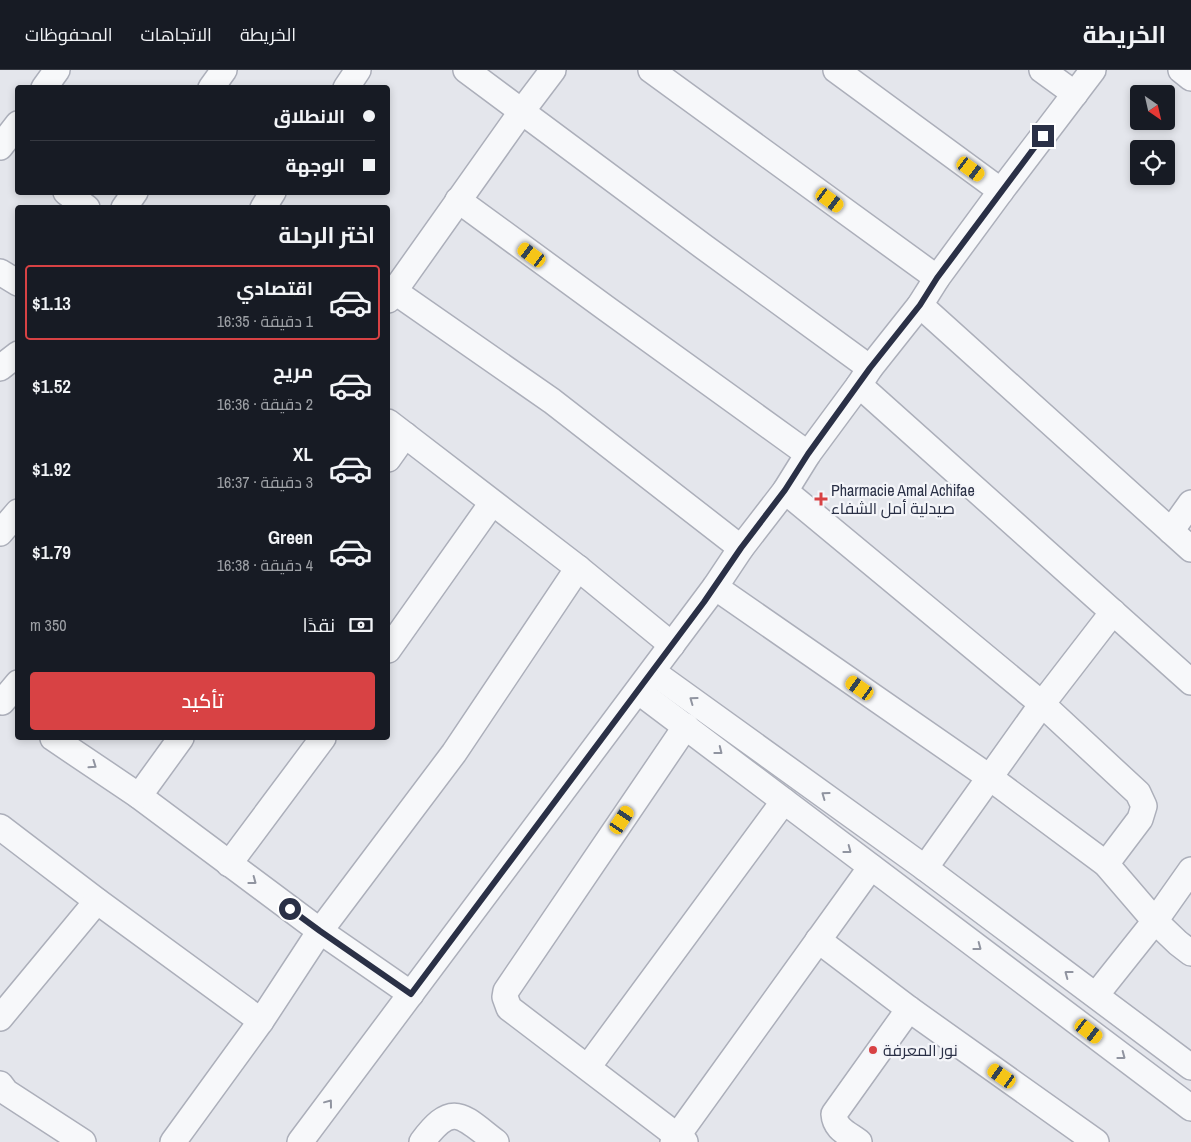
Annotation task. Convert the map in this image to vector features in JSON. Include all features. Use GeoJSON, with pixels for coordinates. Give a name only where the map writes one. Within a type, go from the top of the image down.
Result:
{"type":"FeatureCollection","features":[{"type":"Feature","properties":{"kind":"street"},"geometry":{"type":"LineString","coordinates":[[46,85],[57,70]]}},
{"type":"Feature","properties":{"kind":"street"},"geometry":{"type":"LineString","coordinates":[[213,85],[224,70]]}},
{"type":"Feature","properties":{"kind":"street"},"geometry":{"type":"LineString","coordinates":[[348,85],[358,70]]}},
{"type":"Feature","properties":{"kind":"street"},"geometry":{"type":"LineString","coordinates":[[466,70],[704,247],[865,376],[1113,612],[1191,682]]}},
{"type":"Feature","properties":{"kind":"street"},"geometry":{"type":"LineString","coordinates":[[553,70],[391,296],[552,402],[741,548]]}},
{"type":"Feature","properties":{"kind":"street"},"geometry":{"type":"LineString","coordinates":[[651,70],[937,278]]}},
{"type":"Feature","properties":{"kind":"street"},"geometry":{"type":"LineString","coordinates":[[836,70],[1001,192]]}},
{"type":"Feature","properties":{"kind":"street"},"geometry":{"type":"LineString","coordinates":[[1042,70],[1075,94]]}},
{"type":"Feature","properties":{"kind":"street"},"geometry":{"type":"LineString","coordinates":[[300,1142],[715,587],[865,376],[920,305],[937,278],[1093,70]]}},
{"type":"Feature","properties":{"kind":"street"},"geometry":{"type":"LineString","coordinates":[[1181,70],[1191,78]]}},
{"type":"Feature","properties":{"kind":"street"},"geometry":{"type":"LineString","coordinates":[[6,150],[15,130]]}},
{"type":"Feature","properties":{"kind":"street"},"geometry":{"type":"LineString","coordinates":[[70,195],[83,205]]}},
{"type":"Feature","properties":{"kind":"street"},"geometry":{"type":"LineString","coordinates":[[458,200],[607,310],[808,454]]}},
{"type":"Feature","properties":{"kind":"street"},"geometry":{"type":"LineString","coordinates":[[0,272],[15,282]]}},
{"type":"Feature","properties":{"kind":"street"},"geometry":{"type":"LineString","coordinates":[[920,305],[1191,549]]}},
{"type":"Feature","properties":{"kind":"street"},"geometry":{"type":"LineString","coordinates":[[0,368],[15,356]]}},
{"type":"Feature","properties":{"kind":"street"},"geometry":{"type":"LineString","coordinates":[[390,452],[396,429],[578,568],[672,645]]}},
{"type":"Feature","properties":{"kind":"street"},"geometry":{"type":"LineString","coordinates":[[785,490],[1042,704],[1138,793],[1144,806],[1140,819],[1106,864]]}},
{"type":"Feature","properties":{"kind":"street"},"geometry":{"type":"LineString","coordinates":[[390,647],[492,503]]}},
{"type":"Feature","properties":{"kind":"street"},"geometry":{"type":"LineString","coordinates":[[1171,531],[1191,503]]}},
{"type":"Feature","properties":{"kind":"street"},"geometry":{"type":"LineString","coordinates":[[0,533],[15,516]]}},
{"type":"Feature","properties":{"kind":"street"},"geometry":{"type":"LineString","coordinates":[[173,1142],[261,1022],[320,931],[454,753],[578,568]]}},
{"type":"Feature","properties":{"kind":"street"},"geometry":{"type":"LineString","coordinates":[[715,587],[989,777],[1106,864],[1155,921],[1191,953]]}},
{"type":"Feature","properties":{"kind":"street"},"geometry":{"type":"LineString","coordinates":[[926,868],[1042,704],[1113,612]]}},
{"type":"Feature","properties":{"kind":"street"},"geometry":{"type":"LineString","coordinates":[[645,681],[686,726],[1191,1108]]}},
{"type":"Feature","properties":{"kind":"street"},"geometry":{"type":"LineString","coordinates":[[645,681],[926,868],[1191,1067]]}},
{"type":"Feature","properties":{"kind":"street"},"geometry":{"type":"LineString","coordinates":[[6,705],[15,688]]}},
{"type":"Feature","properties":{"kind":"street"},"geometry":{"type":"LineString","coordinates":[[686,726],[506,991],[505,997],[509,1008],[679,1140],[871,867]]}},
{"type":"Feature","properties":{"kind":"street"},"geometry":{"type":"LineString","coordinates":[[56,740],[139,796],[320,931],[411,994]]}},
{"type":"Feature","properties":{"kind":"street"},"geometry":{"type":"LineString","coordinates":[[139,796],[180,740]]}},
{"type":"Feature","properties":{"kind":"street"},"geometry":{"type":"LineString","coordinates":[[229,864],[322,740]]}},
{"type":"Feature","properties":{"kind":"street"},"geometry":{"type":"LineString","coordinates":[[588,1068],[784,801]]}},
{"type":"Feature","properties":{"kind":"street"},"geometry":{"type":"LineString","coordinates":[[0,827],[97,902],[261,1022]]}},
{"type":"Feature","properties":{"kind":"street"},"geometry":{"type":"LineString","coordinates":[[1096,995],[1155,921],[1191,870]]}},
{"type":"Feature","properties":{"kind":"street"},"geometry":{"type":"LineString","coordinates":[[0,1018],[97,902]]}},
{"type":"Feature","properties":{"kind":"street"},"geometry":{"type":"LineString","coordinates":[[818,940],[909,1009],[1096,1142]]}},
{"type":"Feature","properties":{"kind":"street"},"geometry":{"type":"LineString","coordinates":[[859,1142],[837,1126],[834,1121],[834,1114],[909,1009]]}},
{"type":"Feature","properties":{"kind":"street"},"geometry":{"type":"LineString","coordinates":[[0,1084],[6,1092],[83,1142]]}},
{"type":"Feature","properties":{"kind":"street"},"geometry":{"type":"LineString","coordinates":[[422,1142],[438,1123],[451,1115],[457,1115],[466,1119],[496,1142]]}},
{"type":"Feature","properties":{"kind":"place","name":"Pharmacie Amal Achifae صيدلية أمل الشفاء"},"geometry":{"type":"Point","coordinates":[821,499]}},
{"type":"Feature","properties":{"kind":"place","name":"نور المعرفة"},"geometry":{"type":"Point","coordinates":[873,1050]}},
{"type":"Feature","properties":{"kind":"route"},"geometry":{"type":"LineString","coordinates":[[290,909],[411,994],[704,602],[870,368],[920,305],[937,278],[1043,136]]}}]}
